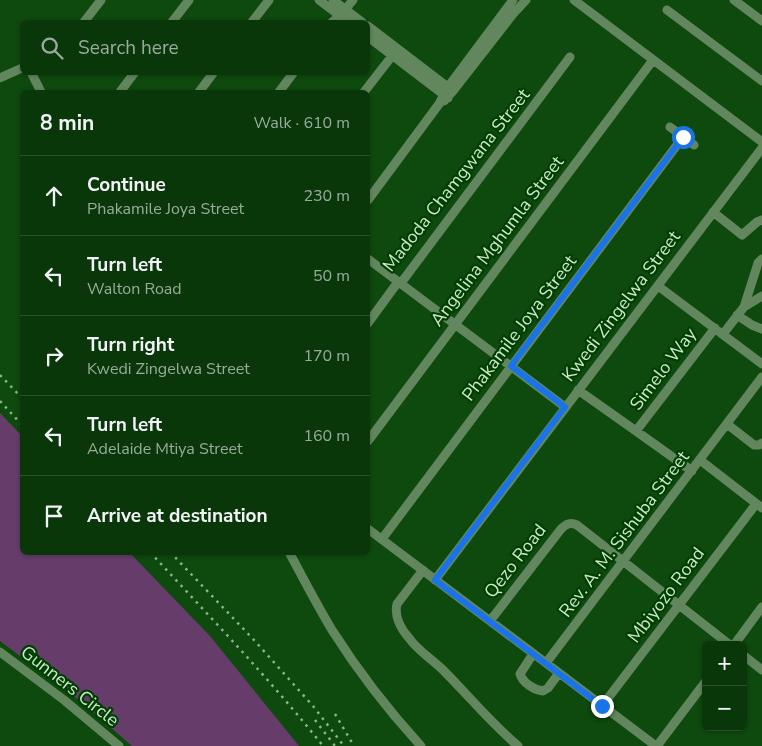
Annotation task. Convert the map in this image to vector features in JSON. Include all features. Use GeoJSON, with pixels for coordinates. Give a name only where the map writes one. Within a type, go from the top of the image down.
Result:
{"type":"FeatureCollection","features":[{"type":"Feature","properties":{"kind":"street"},"geometry":{"type":"LineString","coordinates":[[86,20],[101,0]]}},
{"type":"Feature","properties":{"kind":"street"},"geometry":{"type":"LineString","coordinates":[[174,20],[189,0]]}},
{"type":"Feature","properties":{"kind":"street"},"geometry":{"type":"LineString","coordinates":[[254,20],[269,0]]}},
{"type":"Feature","properties":{"kind":"street"},"geometry":{"type":"LineString","coordinates":[[319,0],[340,7],[359,20]]}},
{"type":"Feature","properties":{"kind":"street"},"geometry":{"type":"LineString","coordinates":[[333,20],[340,7],[353,0]]}},
{"type":"Feature","properties":{"kind":"street"},"geometry":{"type":"LineString","coordinates":[[370,197],[448,93],[513,0]]}},
{"type":"Feature","properties":{"kind":"street"},"geometry":{"type":"LineString","coordinates":[[448,93],[526,0]]}},
{"type":"Feature","properties":{"kind":"street"},"geometry":{"type":"LineString","coordinates":[[574,0],[762,142]]}},
{"type":"Feature","properties":{"kind":"street"},"geometry":{"type":"LineString","coordinates":[[734,0],[762,21]]}},
{"type":"Feature","properties":{"kind":"street"},"geometry":{"type":"LineString","coordinates":[[340,7],[347,20]]}},
{"type":"Feature","properties":{"kind":"street"},"geometry":{"type":"LineString","coordinates":[[667,10],[762,81]]}},
{"type":"Feature","properties":{"kind":"street"},"geometry":{"type":"LineString","coordinates":[[370,28],[448,93]]}},
{"type":"Feature","properties":{"kind":"street"},"geometry":{"type":"LineString","coordinates":[[370,39],[392,56],[448,93]]}},
{"type":"Feature","properties":{"kind":"street"},"geometry":{"type":"LineString","coordinates":[[366,90],[392,56]]}},
{"type":"Feature","properties":{"kind":"street","name":"Madoda Chamgwana Street"},"geometry":{"type":"LineString","coordinates":[[370,319],[395,286],[404,279],[570,57]]}},
{"type":"Feature","properties":{"kind":"street","name":"Angelina Mghumla Street"},"geometry":{"type":"LineString","coordinates":[[370,438],[653,60]]}},
{"type":"Feature","properties":{"kind":"street"},"geometry":{"type":"LineString","coordinates":[[0,77],[20,69]]}},
{"type":"Feature","properties":{"kind":"street"},"geometry":{"type":"LineString","coordinates":[[33,75],[40,90]]}},
{"type":"Feature","properties":{"kind":"street"},"geometry":{"type":"LineString","coordinates":[[122,90],[133,75]]}},
{"type":"Feature","properties":{"kind":"street"},"geometry":{"type":"LineString","coordinates":[[200,90],[212,75]]}},
{"type":"Feature","properties":{"kind":"street"},"geometry":{"type":"LineString","coordinates":[[280,90],[292,75]]}},
{"type":"Feature","properties":{"kind":"street"},"geometry":{"type":"LineString","coordinates":[[670,127],[694,145]]}},
{"type":"Feature","properties":{"kind":"street","name":"Phakamile Joya Street"},"geometry":{"type":"LineString","coordinates":[[382,539],[683,137]]}},
{"type":"Feature","properties":{"kind":"street","name":"Kwedi Zingelwa Street"},"geometry":{"type":"LineString","coordinates":[[435,580],[762,148]]}},
{"type":"Feature","properties":{"kind":"street"},"geometry":{"type":"LineString","coordinates":[[713,212],[742,235],[762,220]]}},
{"type":"Feature","properties":{"kind":"street","name":"Simelo Way"},"geometry":{"type":"LineString","coordinates":[[723,334],[744,307],[758,263],[762,259]]}},
{"type":"Feature","properties":{"kind":"street"},"geometry":{"type":"LineString","coordinates":[[370,261],[565,407]]}},
{"type":"Feature","properties":{"kind":"street"},"geometry":{"type":"LineString","coordinates":[[658,286],[762,364]]}},
{"type":"Feature","properties":{"kind":"street","name":"Simelo Way"},"geometry":{"type":"LineString","coordinates":[[744,307],[762,296]]}},
{"type":"Feature","properties":{"kind":"street"},"geometry":{"type":"LineString","coordinates":[[738,315],[752,325],[762,329]]}},
{"type":"Feature","properties":{"kind":"street","name":"Simelo Way"},"geometry":{"type":"LineString","coordinates":[[636,430],[714,328]]}},
{"type":"Feature","properties":{"kind":"street","name":"Rev. A. M. Sishuba Street"},"geometry":{"type":"LineString","coordinates":[[546,664],[762,377]]}},
{"type":"Feature","properties":{"kind":"street"},"geometry":{"type":"LineString","coordinates":[[578,390],[692,471]]}},
{"type":"Feature","properties":{"kind":"street"},"geometry":{"type":"LineString","coordinates":[[726,424],[754,446],[762,443]]}},
{"type":"Feature","properties":{"kind":"street"},"geometry":{"type":"LineString","coordinates":[[700,460],[759,506]]}},
{"type":"Feature","properties":{"kind":"street","name":"Mbiyozo Road"},"geometry":{"type":"LineString","coordinates":[[602,706],[679,605],[759,506]]}},
{"type":"Feature","properties":{"kind":"street","name":"Qezo Road"},"geometry":{"type":"LineString","coordinates":[[490,621],[561,529],[569,523],[577,525],[623,562]]}},
{"type":"Feature","properties":{"kind":"street"},"geometry":{"type":"LineString","coordinates":[[370,530],[656,746],[703,686]]}},
{"type":"Feature","properties":{"kind":"street"},"geometry":{"type":"LineString","coordinates":[[291,555],[333,630],[354,662],[388,708],[421,746]]}},
{"type":"Feature","properties":{"kind":"street"},"geometry":{"type":"LineString","coordinates":[[623,562],[727,641]]}},
{"type":"Feature","properties":{"kind":"street"},"geometry":{"type":"LineString","coordinates":[[422,570],[397,604],[396,616],[401,626],[417,647],[441,668],[490,720],[518,746]]}},
{"type":"Feature","properties":{"kind":"street"},"geometry":{"type":"LineString","coordinates":[[735,641],[762,607]]}},
{"type":"Feature","properties":{"kind":"street","name":"Gunners Circle"},"geometry":{"type":"LineString","coordinates":[[0,652],[64,700],[119,746]]}},
{"type":"Feature","properties":{"kind":"street"},"geometry":{"type":"LineString","coordinates":[[533,654],[520,674],[524,681],[543,692],[559,673]]}},
{"type":"Feature","properties":{"kind":"street"},"geometry":{"type":"LineString","coordinates":[[747,658],[762,670]]}},
{"type":"Feature","properties":{"kind":"shaded area"},"geometry":{"type":"Polygon","coordinates":[[[0,413],[20,434],[20,555],[132,555],[210,636],[299,746],[132,746],[80,701],[0,641],[0,413]]]}},
{"type":"Feature","properties":{"kind":"railway"},"geometry":{"type":"LineString","coordinates":[[0,375],[20,396]]}},
{"type":"Feature","properties":{"kind":"railway"},"geometry":{"type":"LineString","coordinates":[[0,401],[20,423]]}},
{"type":"Feature","properties":{"kind":"railway"},"geometry":{"type":"LineString","coordinates":[[153,555],[260,672],[323,746]]}},
{"type":"Feature","properties":{"kind":"railway"},"geometry":{"type":"LineString","coordinates":[[173,555],[254,640],[313,706],[344,746]]}},
{"type":"Feature","properties":{"kind":"railway"},"geometry":{"type":"LineString","coordinates":[[335,714],[354,746]]}},
{"type":"Feature","properties":{"kind":"railway"},"geometry":{"type":"LineString","coordinates":[[315,720],[335,746]]}},
{"type":"Feature","properties":{"kind":"route"},"geometry":{"type":"LineString","coordinates":[[602,706],[435,580],[565,407],[511,366],[683,137]]}}]}
